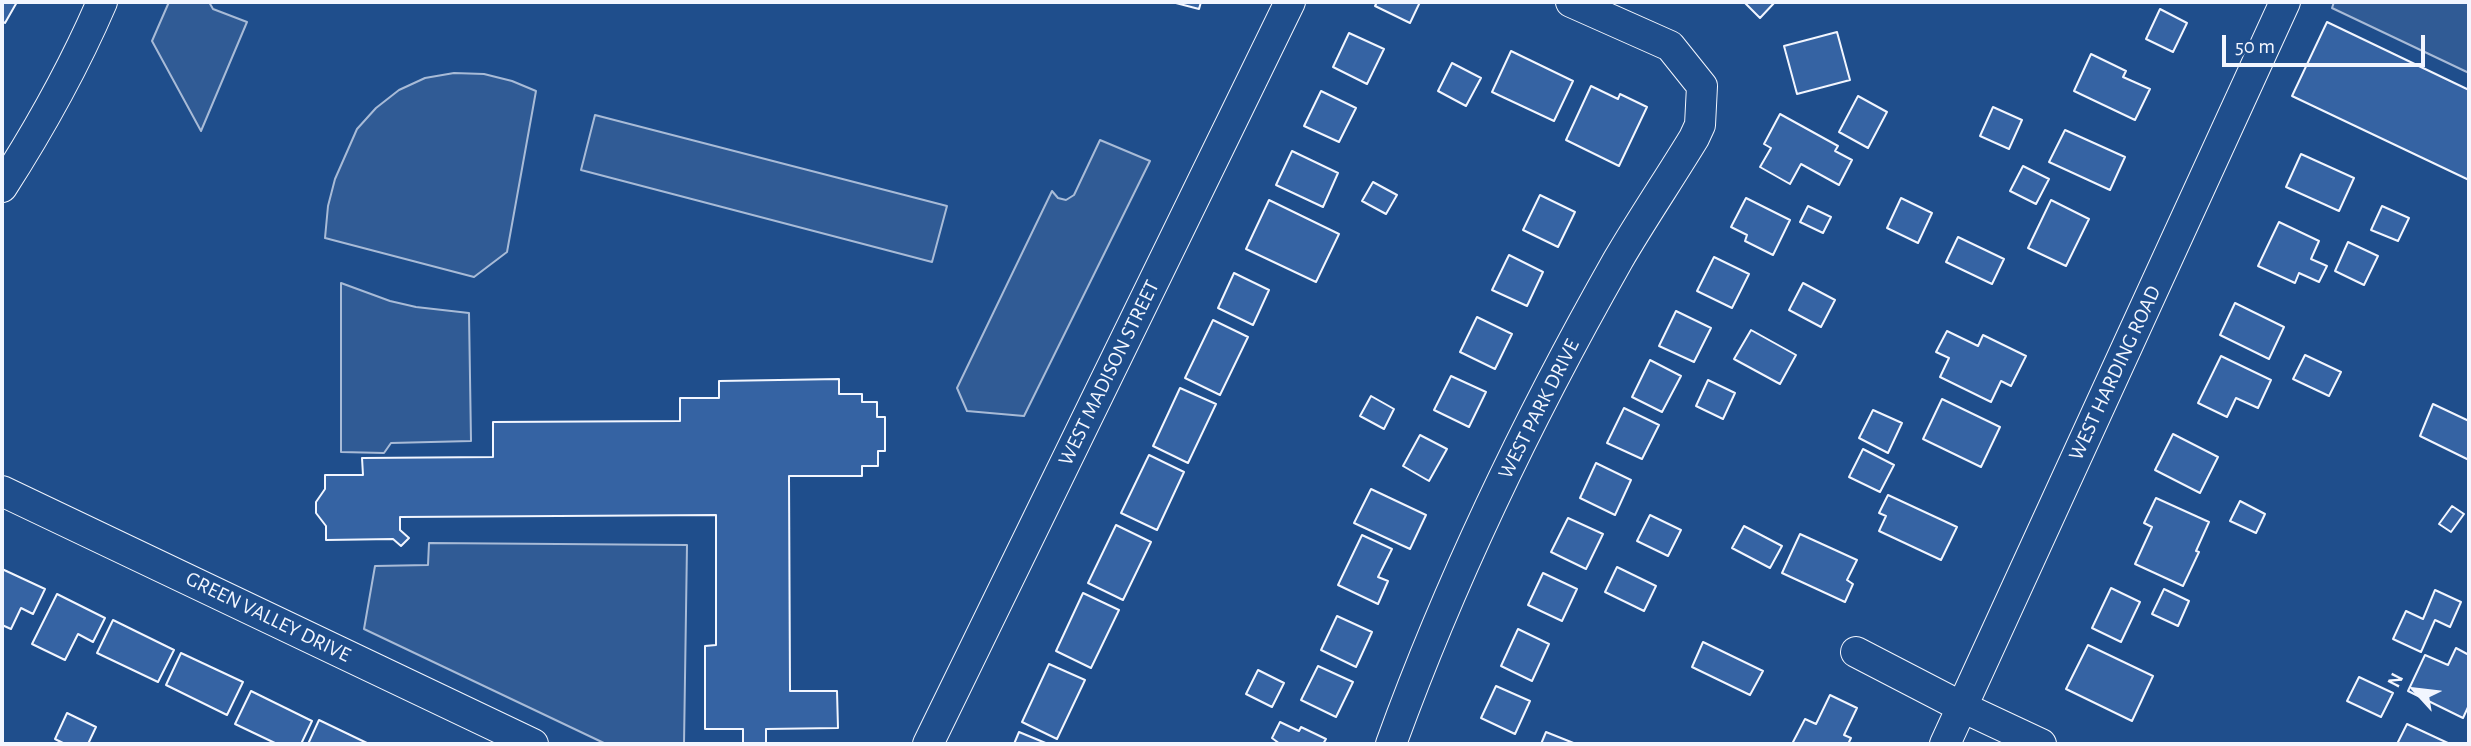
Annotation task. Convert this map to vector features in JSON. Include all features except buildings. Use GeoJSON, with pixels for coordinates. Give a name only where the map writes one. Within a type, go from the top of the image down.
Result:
{"type":"FeatureCollection","features":[{"type":"Feature","properties":{"kind":"street"},"geometry":{"type":"LineString","coordinates":[[2,187],[58,94],[102,2]]}},
{"type":"Feature","properties":{"kind":"street","name":"WEST MADISON STREET"},"geometry":{"type":"LineString","coordinates":[[928,744],[1290,2]]}},
{"type":"Feature","properties":{"kind":"street","name":"WEST PARK DRIVE"},"geometry":{"type":"LineString","coordinates":[[1391,744],[1452,591],[1504,477],[1560,366],[1620,257],[1700,125],[1702,86],[1670,46],[1571,2]]}},
{"type":"Feature","properties":{"kind":"street","name":"WEST HARDING ROAD"},"geometry":{"type":"LineString","coordinates":[[1945,744],[2285,2]]}},
{"type":"Feature","properties":{"kind":"street","name":"GREEN VALLEY DRIVE"},"geometry":{"type":"LineString","coordinates":[[2,491],[533,744]]}},
{"type":"Feature","properties":{"kind":"street"},"geometry":{"type":"LineString","coordinates":[[1856,652],[2041,744]]}},
{"type":"Feature","properties":{"kind":"shaded area"},"geometry":{"type":"Polygon","coordinates":[[[169,2],[209,2],[213,9],[247,22],[201,131],[152,41],[169,2]]]}},
{"type":"Feature","properties":{"kind":"shaded area"},"geometry":{"type":"Polygon","coordinates":[[[2334,2],[2469,2],[2469,73],[2332,8],[2334,2]]]}},
{"type":"Feature","properties":{"kind":"shaded area"},"geometry":{"type":"Polygon","coordinates":[[[454,73],[484,74],[536,91],[507,252],[474,277],[325,238],[328,206],[335,179],[357,129],[376,108],[399,90],[425,78],[454,73]]]}},
{"type":"Feature","properties":{"kind":"shaded area"},"geometry":{"type":"Polygon","coordinates":[[[595,115],[947,206],[932,262],[581,170],[595,115]]]}},
{"type":"Feature","properties":{"kind":"shaded area"},"geometry":{"type":"Polygon","coordinates":[[[1100,140],[1150,161],[1024,416],[967,411],[957,388],[1052,191],[1058,198],[1066,200],[1074,195],[1100,140]]]}},
{"type":"Feature","properties":{"kind":"shaded area"},"geometry":{"type":"Polygon","coordinates":[[[341,283],[390,301],[469,313],[471,441],[391,443],[384,453],[341,452],[341,283]]]}},
{"type":"Feature","properties":{"kind":"shaded area"},"geometry":{"type":"Polygon","coordinates":[[[429,543],[687,545],[684,744],[606,744],[364,629],[375,566],[428,565],[429,543]]]}}]}
